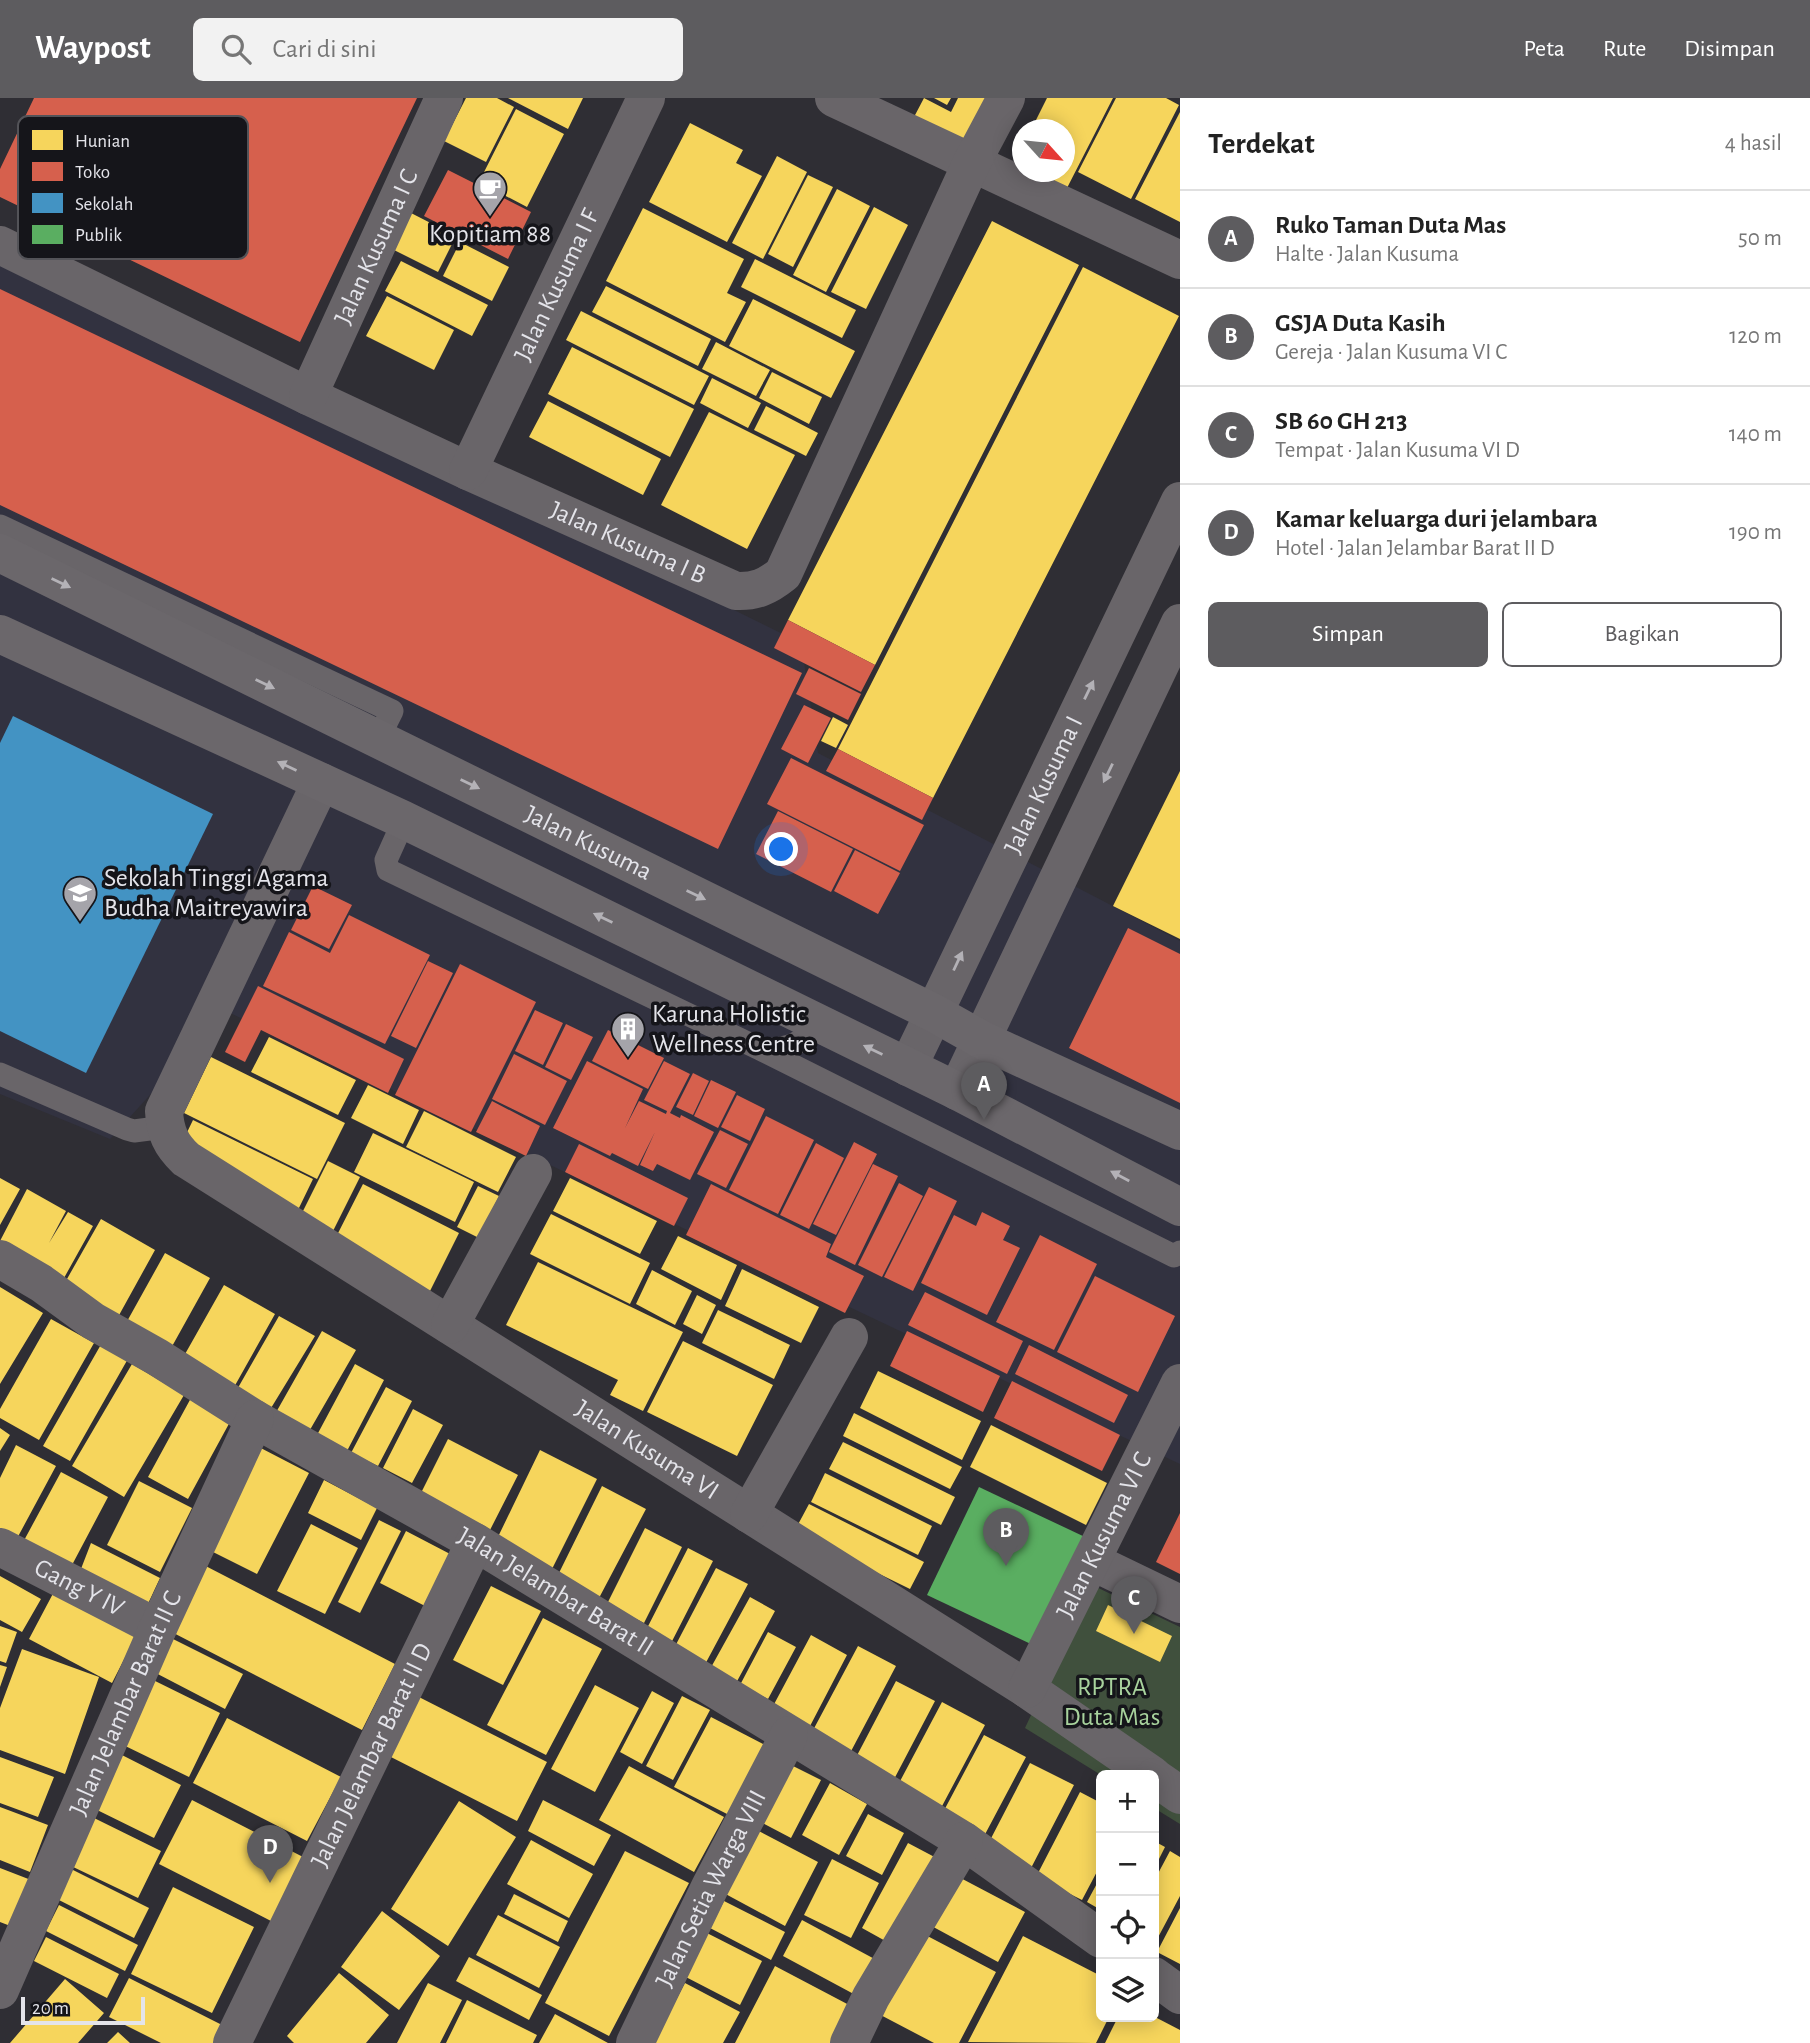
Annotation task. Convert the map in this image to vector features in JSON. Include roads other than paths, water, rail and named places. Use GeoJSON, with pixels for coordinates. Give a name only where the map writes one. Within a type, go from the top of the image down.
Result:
{"type":"FeatureCollection","features":[{"type":"Feature","properties":{"kind":"street","name":"Jalan Kusuma I C"},"geometry":{"type":"LineString","coordinates":[[308,396],[444,98]]}},
{"type":"Feature","properties":{"kind":"street","name":"Jalan Kusuma I F"},"geometry":{"type":"LineString","coordinates":[[468,471],[646,98]]}},
{"type":"Feature","properties":{"kind":"street"},"geometry":{"type":"LineString","coordinates":[[834,98],[1180,260]]}},
{"type":"Feature","properties":{"kind":"street","name":"Jalan Kusuma I B"},"geometry":{"type":"LineString","coordinates":[[29,259],[468,471],[736,591],[750,592],[774,582],[783,574],[972,162],[1006,98]]}},
{"type":"Feature","properties":{"kind":"street","name":"Jalan Kusuma I B"},"geometry":{"type":"LineString","coordinates":[[0,245],[18,254]]}},
{"type":"Feature","properties":{"kind":"street","name":"Jalan Kusuma I"},"geometry":{"type":"LineString","coordinates":[[908,1067],[1180,501]]}},
{"type":"Feature","properties":{"kind":"street","name":"Jalan Kusuma"},"geometry":{"type":"LineString","coordinates":[[0,553],[934,1013],[982,1040],[1180,1131]]}},
{"type":"Feature","properties":{"kind":"street"},"geometry":{"type":"LineString","coordinates":[[0,634],[404,820],[957,1091],[1180,1208]]}},
{"type":"Feature","properties":{"kind":"street","name":"Jalan Kusuma I"},"geometry":{"type":"LineString","coordinates":[[957,1091],[1178,634]]}},
{"type":"Feature","properties":{"kind":"street"},"geometry":{"type":"LineString","coordinates":[[165,1119],[321,782]]}},
{"type":"Feature","properties":{"kind":"street","name":"Jalan Kusuma VI"},"geometry":{"type":"LineString","coordinates":[[165,1119],[174,1148],[186,1159],[1027,1689],[1144,1770]]}},
{"type":"Feature","properties":{"kind":"street"},"geometry":{"type":"LineString","coordinates":[[450,1325],[533,1173]]}},
{"type":"Feature","properties":{"kind":"street","name":"Jalan Jelambar Barat II"},"geometry":{"type":"LineString","coordinates":[[0,1259],[41,1283],[93,1321],[158,1357],[254,1419],[475,1542],[964,1841],[1096,1934]]}},
{"type":"Feature","properties":{"kind":"street"},"geometry":{"type":"LineString","coordinates":[[749,1514],[849,1337]]}},
{"type":"Feature","properties":{"kind":"street","name":"Jalan Kusuma VI C"},"geometry":{"type":"LineString","coordinates":[[1027,1689],[1093,1562],[1180,1383]]}},
{"type":"Feature","properties":{"kind":"street","name":"Jalan Jelambar Barat II C"},"geometry":{"type":"LineString","coordinates":[[0,1990],[10,1942],[254,1419]]}},
{"type":"Feature","properties":{"kind":"street","name":"Jalan Jelambar Barat II D"},"geometry":{"type":"LineString","coordinates":[[232,2043],[475,1542]]}},
{"type":"Feature","properties":{"kind":"street","name":"Gang Y IV"},"geometry":{"type":"LineString","coordinates":[[0,1547],[158,1628]]}},
{"type":"Feature","properties":{"kind":"street"},"geometry":{"type":"LineString","coordinates":[[1093,1562],[1180,1604]]}},
{"type":"Feature","properties":{"kind":"street","name":"Jalan Setia Warga VIII"},"geometry":{"type":"LineString","coordinates":[[635,2043],[710,1887],[789,1735]]}},
{"type":"Feature","properties":{"kind":"street","name":"Jalan Kusuma VI"},"geometry":{"type":"LineString","coordinates":[[1159,1780],[1180,1795]]}},
{"type":"Feature","properties":{"kind":"street"},"geometry":{"type":"LineString","coordinates":[[849,2043],[871,1997],[964,1841]]}},
{"type":"Feature","properties":{"kind":"street"},"geometry":{"type":"LineString","coordinates":[[1159,1979],[1180,1994]]}},
{"type":"Feature","properties":{"kind":"lane"},"geometry":{"type":"LineString","coordinates":[[0,526],[392,711],[378,739]]}},
{"type":"Feature","properties":{"kind":"lane"},"geometry":{"type":"LineString","coordinates":[[404,820],[386,860],[388,870],[762,1050],[1174,1256],[1180,1252]]}},
{"type":"Feature","properties":{"kind":"lane"},"geometry":{"type":"LineString","coordinates":[[762,1050],[780,1049],[800,1043],[819,1024]]}},
{"type":"Feature","properties":{"kind":"lane"},"geometry":{"type":"LineString","coordinates":[[0,1074],[134,1131],[165,1119]]}},
{"type":"Feature","properties":{"kind":"place","name":"Kopitiam 88"},"geometry":{"type":"Point","coordinates":[490,218]}},
{"type":"Feature","properties":{"kind":"place","name":"Sekolah Tinggi Agama Budha Maitreyawira"},"geometry":{"type":"Point","coordinates":[80,923]}},
{"type":"Feature","properties":{"kind":"place","name":"Karuna Holistic Wellness Centre"},"geometry":{"type":"Point","coordinates":[628,1059]}},
{"type":"Feature","properties":{"kind":"place","name":"Ruko Taman Duta Mas"},"geometry":{"type":"Point","coordinates":[984,1120]}},
{"type":"Feature","properties":{"kind":"place","name":"GSJA Duta Kasih"},"geometry":{"type":"Point","coordinates":[1006,1566]}},
{"type":"Feature","properties":{"kind":"place","name":"SB 60 GH 213"},"geometry":{"type":"Point","coordinates":[1134,1634]}},
{"type":"Feature","properties":{"kind":"place","name":"Kamar keluarga duri jelambara"},"geometry":{"type":"Point","coordinates":[270,1883]}},
{"type":"Feature","properties":{"kind":"park label","name":"RPTRA Duta Mas"},"geometry":{"type":"Point","coordinates":[1112,1702]}}]}
